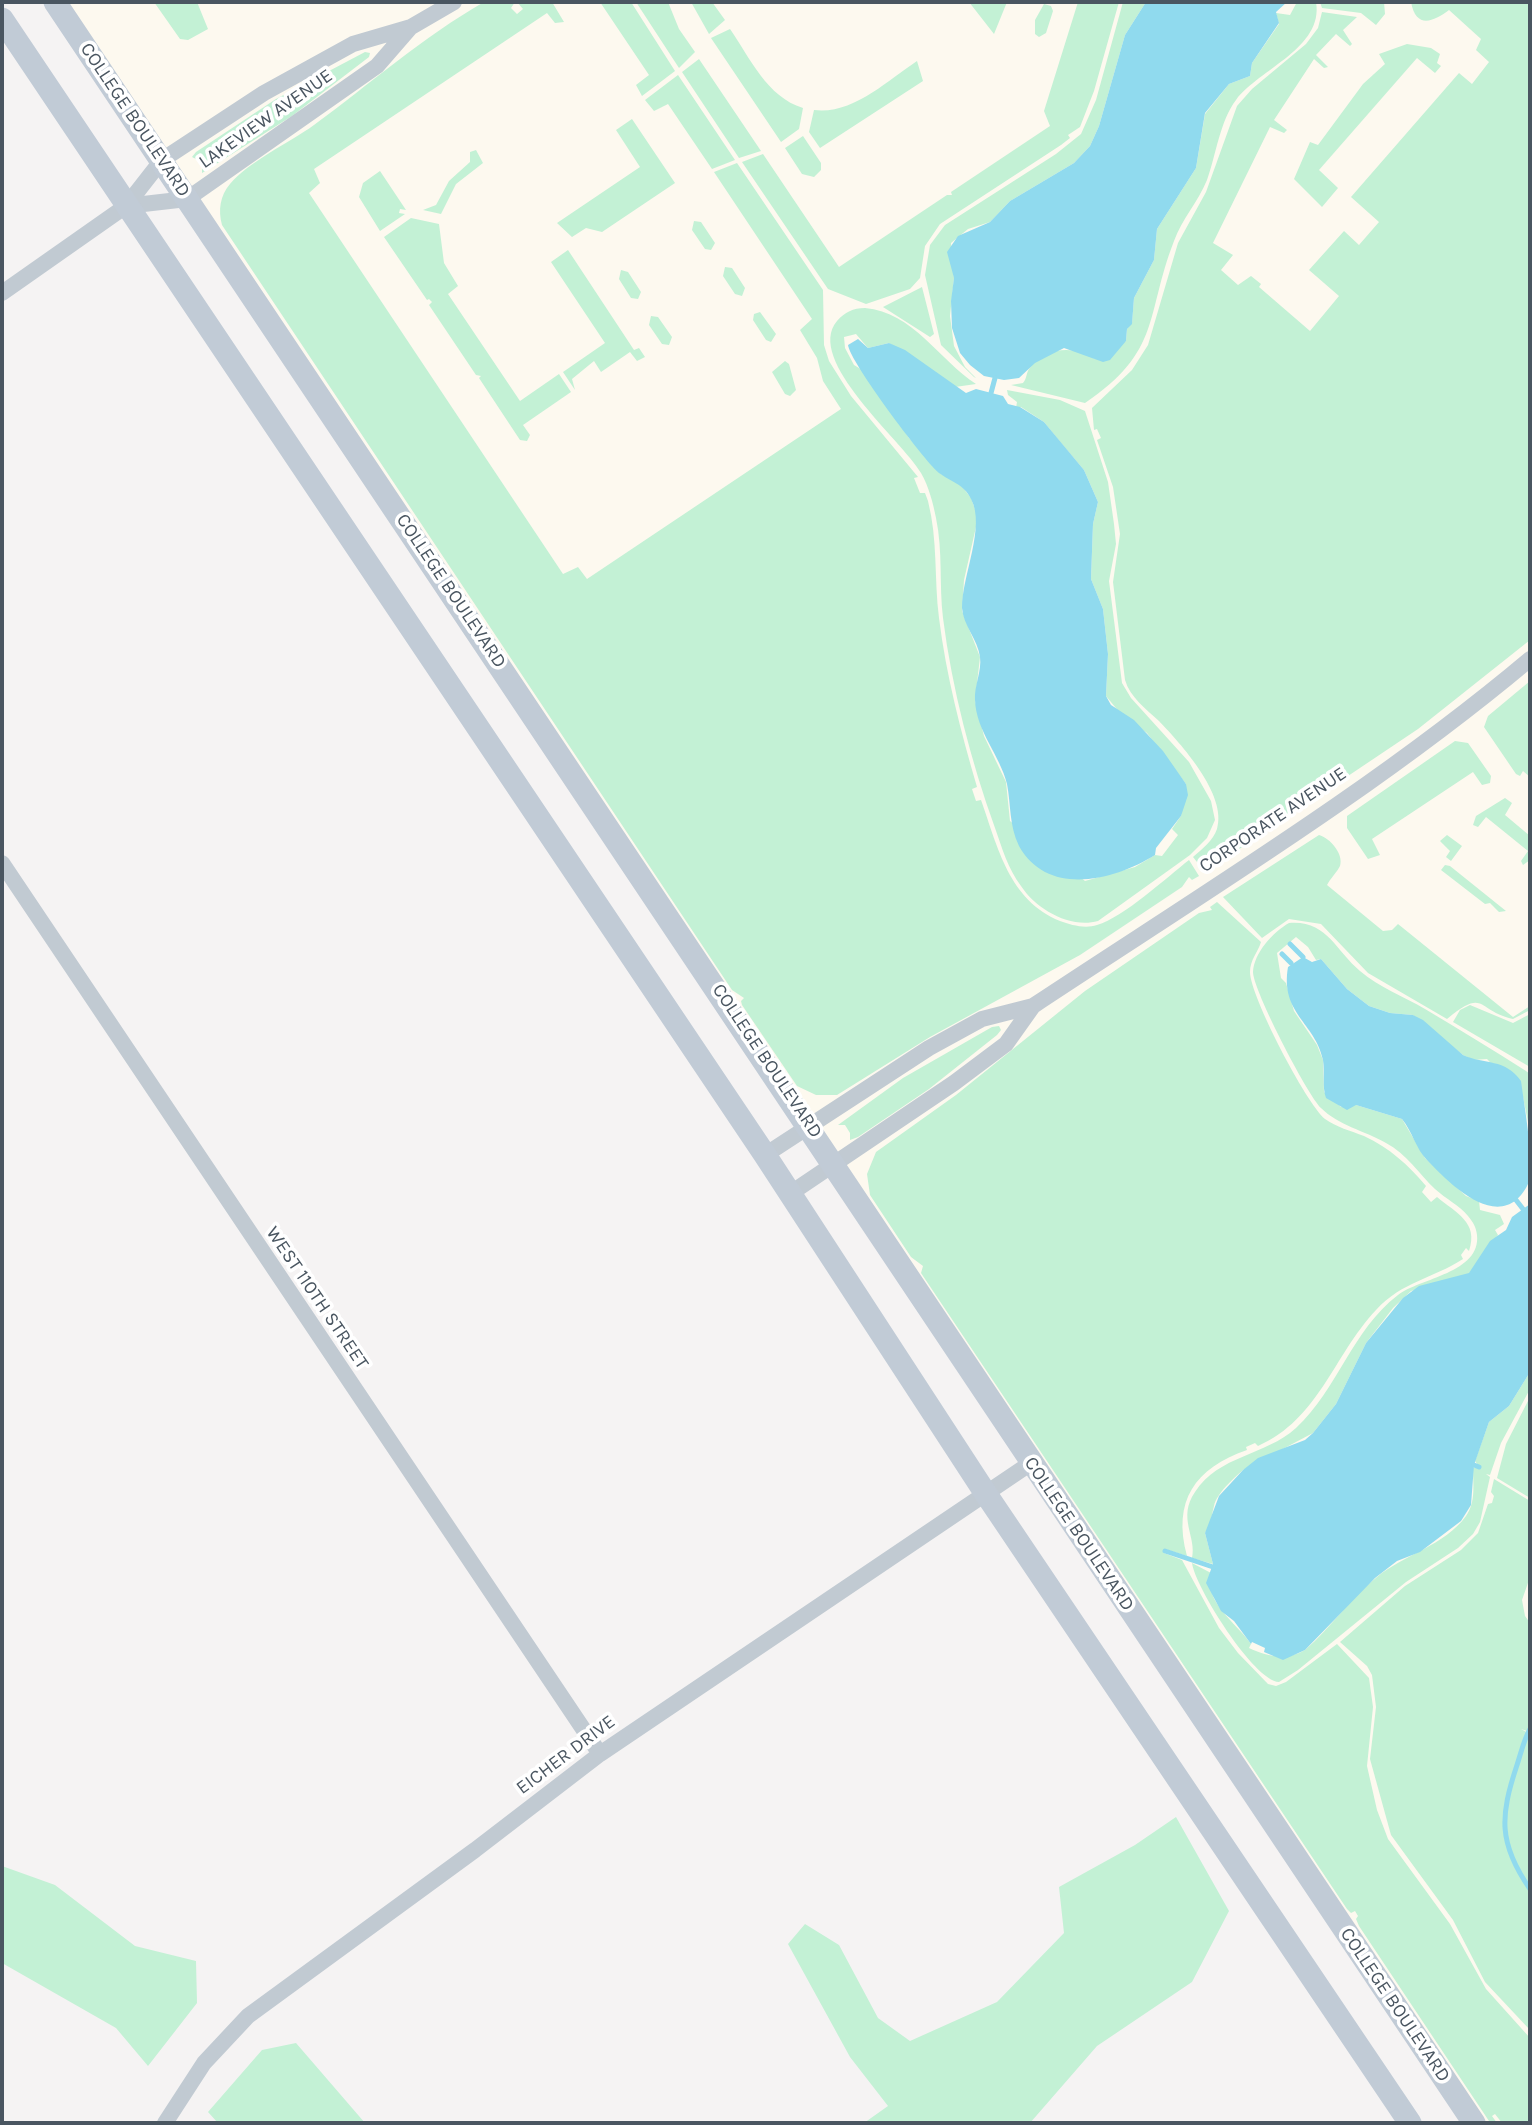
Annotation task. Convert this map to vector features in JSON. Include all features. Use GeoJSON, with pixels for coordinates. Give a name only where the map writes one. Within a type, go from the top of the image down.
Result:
{"type":"FeatureCollection","features":[{"type":"Feature","properties":{"kind":"main road","name":"COLLEGE BOULEVARD"},"geometry":{"type":"LineString","coordinates":[[55,2],[835,1163],[1031,1463],[1474,2123]]}},
{"type":"Feature","properties":{"kind":"main road"},"geometry":{"type":"LineString","coordinates":[[2,19],[765,1155],[986,1494],[1410,2123]]}},
{"type":"Feature","properties":{"kind":"street","name":"LAKEVIEW AVENUE"},"geometry":{"type":"LineString","coordinates":[[2,293],[126,206],[162,160],[264,93],[353,44],[411,27],[454,2]]}},
{"type":"Feature","properties":{"kind":"street","name":"LAKEVIEW AVENUE"},"geometry":{"type":"LineString","coordinates":[[126,206],[187,199],[377,66],[411,27]]}},
{"type":"Feature","properties":{"kind":"street","name":"CORPORATE AVENUE"},"geometry":{"type":"LineString","coordinates":[[791,1194],[954,1083],[1006,1044],[1033,1006],[1429,738],[1530,659]]}},
{"type":"Feature","properties":{"kind":"street","name":"WEST 110TH STREET"},"geometry":{"type":"LineString","coordinates":[[2,863],[600,1754]]}},
{"type":"Feature","properties":{"kind":"street","name":"CORPORATE AVENUE"},"geometry":{"type":"LineString","coordinates":[[765,1155],[929,1048],[982,1018],[1033,1006]]}},
{"type":"Feature","properties":{"kind":"street","name":"EICHER DRIVE"},"geometry":{"type":"LineString","coordinates":[[165,2123],[204,2063],[248,2015],[475,1850],[600,1754],[1031,1463]]}},
{"type":"Feature","properties":{"kind":"shaded area"},"geometry":{"type":"Polygon","coordinates":[[[55,2],[1530,2],[1530,2123],[1474,2123],[55,2]]]}},
{"type":"Feature","properties":{"kind":"green space"},"geometry":{"type":"Polygon","coordinates":[[[154,2],[197,2],[208,29],[188,40],[180,39],[154,2]]]}},
{"type":"Feature","properties":{"kind":"green space"},"geometry":{"type":"Polygon","coordinates":[[[484,2],[515,2],[511,8],[517,14],[523,9],[517,2],[552,2],[564,22],[555,23],[547,13],[314,169],[320,183],[309,193],[563,574],[578,567],[587,579],[841,409],[823,381],[817,358],[800,330],[812,319],[714,172],[737,163],[823,290],[824,345],[829,361],[851,396],[918,477],[914,478],[920,493],[925,493],[933,530],[942,639],[977,787],[972,789],[976,801],[981,800],[1000,854],[1017,886],[1043,912],[1060,921],[1088,927],[1120,914],[1189,860],[1199,876],[1192,880],[1189,877],[1182,887],[1080,955],[930,1037],[837,1095],[816,1095],[797,1086],[742,1005],[744,998],[732,990],[222,225],[222,198],[238,176],[258,160],[314,125],[440,30],[484,2]]]}},
{"type":"Feature","properties":{"kind":"green space"},"geometry":{"type":"Polygon","coordinates":[[[600,2],[631,2],[675,71],[642,96],[636,85],[649,75],[600,2]]]}},
{"type":"Feature","properties":{"kind":"green space"},"geometry":{"type":"Polygon","coordinates":[[[636,2],[668,2],[679,29],[695,52],[679,68],[636,2]]]}},
{"type":"Feature","properties":{"kind":"green space"},"geometry":{"type":"Polygon","coordinates":[[[691,2],[712,2],[725,20],[709,34],[691,2]]]}},
{"type":"Feature","properties":{"kind":"green space"},"geometry":{"type":"Polygon","coordinates":[[[969,2],[1007,2],[994,34],[969,2]]]}},
{"type":"Feature","properties":{"kind":"green space"},"geometry":{"type":"Polygon","coordinates":[[[1078,2],[1119,2],[1094,91],[1080,127],[1068,135],[1070,138],[1061,145],[940,224],[925,246],[920,278],[910,289],[866,304],[828,289],[742,162],[763,154],[839,267],[947,195],[952,195],[951,192],[1050,126],[1044,111],[1078,2]]]}},
{"type":"Feature","properties":{"kind":"green space"},"geometry":{"type":"Polygon","coordinates":[[[1123,2],[1146,2],[1125,35],[1099,126],[1090,146],[1074,163],[1010,201],[990,222],[968,229],[951,243],[954,278],[950,316],[954,346],[965,367],[976,378],[941,345],[925,275],[930,245],[945,225],[1056,154],[1081,134],[1096,100],[1123,2]]]}},
{"type":"Feature","properties":{"kind":"green space"},"geometry":{"type":"Polygon","coordinates":[[[1297,2],[1316,2],[1316,18],[1310,32],[1288,57],[1246,89],[1231,108],[1222,128],[1207,180],[1174,241],[1148,331],[1127,366],[1110,384],[1085,403],[1011,385],[1023,383],[1029,369],[1051,352],[1069,350],[1095,359],[1126,341],[1127,329],[1132,323],[1134,298],[1154,260],[1157,229],[1196,168],[1205,114],[1229,84],[1250,76],[1252,63],[1279,24],[1276,13],[1290,15],[1297,2]]]}},
{"type":"Feature","properties":{"kind":"green space"},"geometry":{"type":"Polygon","coordinates":[[[1320,2],[1384,2],[1385,14],[1376,25],[1361,13],[1322,8],[1320,2]]]}},
{"type":"Feature","properties":{"kind":"green space"},"geometry":{"type":"Polygon","coordinates":[[[1411,2],[1527,2],[1530,5],[1530,640],[1418,729],[1205,872],[1193,857],[1210,841],[1217,829],[1219,816],[1216,801],[1189,756],[1135,697],[1125,680],[1113,582],[1120,534],[1113,487],[1097,440],[1101,438],[1097,429],[1094,430],[1092,408],[1132,370],[1148,345],[1178,243],[1206,192],[1237,106],[1252,89],[1306,44],[1318,28],[1322,12],[1357,17],[1343,30],[1352,44],[1350,46],[1336,34],[1316,55],[1328,67],[1324,68],[1314,59],[1274,120],[1287,130],[1284,133],[1270,127],[1213,243],[1233,255],[1221,270],[1238,285],[1251,276],[1261,284],[1259,287],[1310,331],[1339,296],[1309,270],[1344,231],[1359,245],[1379,222],[1351,197],[1459,73],[1472,84],[1489,62],[1476,50],[1481,39],[1449,10],[1437,18],[1421,20],[1413,11],[1411,2]]]}},
{"type":"Feature","properties":{"kind":"green space"},"geometry":{"type":"Polygon","coordinates":[[[1044,4],[1051,6],[1053,11],[1046,33],[1039,37],[1035,34],[1035,20],[1044,4]]]}},
{"type":"Feature","properties":{"kind":"green space"},"geometry":{"type":"Polygon","coordinates":[[[730,29],[769,86],[790,103],[803,108],[799,129],[781,142],[711,38],[730,29]]]}},
{"type":"Feature","properties":{"kind":"green space"},"geometry":{"type":"Polygon","coordinates":[[[1407,44],[1431,48],[1440,54],[1437,63],[1441,66],[1435,73],[1417,58],[1319,170],[1338,188],[1322,207],[1294,179],[1310,142],[1318,145],[1363,84],[1385,64],[1379,54],[1407,44]]]}},
{"type":"Feature","properties":{"kind":"green space"},"geometry":{"type":"Polygon","coordinates":[[[365,52],[370,53],[369,57],[292,116],[202,173],[202,162],[192,157],[196,152],[276,99],[365,52]]]}},
{"type":"Feature","properties":{"kind":"green space"},"geometry":{"type":"Polygon","coordinates":[[[699,59],[761,151],[739,158],[682,72],[699,59]]]}},
{"type":"Feature","properties":{"kind":"green space"},"geometry":{"type":"Polygon","coordinates":[[[917,61],[923,81],[820,148],[809,132],[814,110],[828,110],[855,102],[917,61]]]}},
{"type":"Feature","properties":{"kind":"green space"},"geometry":{"type":"Polygon","coordinates":[[[678,75],[735,160],[712,169],[668,104],[654,111],[645,100],[678,75]]]}},
{"type":"Feature","properties":{"kind":"green space"},"geometry":{"type":"Polygon","coordinates":[[[632,119],[675,183],[602,232],[586,228],[572,237],[557,223],[640,167],[616,130],[632,119]]]}},
{"type":"Feature","properties":{"kind":"green space"},"geometry":{"type":"Polygon","coordinates":[[[803,136],[821,163],[821,170],[814,177],[802,174],[785,148],[803,136]]]}},
{"type":"Feature","properties":{"kind":"green space"},"geometry":{"type":"Polygon","coordinates":[[[476,150],[483,163],[456,184],[441,214],[423,210],[436,205],[449,181],[470,162],[470,152],[476,150]]]}},
{"type":"Feature","properties":{"kind":"green space"},"geometry":{"type":"Polygon","coordinates":[[[380,171],[406,210],[400,209],[399,213],[405,214],[380,231],[359,197],[363,183],[380,171]]]}},
{"type":"Feature","properties":{"kind":"green space"},"geometry":{"type":"Polygon","coordinates":[[[411,218],[439,224],[444,263],[458,286],[448,294],[520,401],[559,374],[571,392],[523,425],[530,435],[527,441],[520,440],[479,378],[481,376],[476,375],[429,305],[432,302],[427,300],[384,237],[411,218]]]}},
{"type":"Feature","properties":{"kind":"green space"},"geometry":{"type":"Polygon","coordinates":[[[694,221],[701,222],[715,243],[711,250],[705,249],[692,230],[694,221]]]}},
{"type":"Feature","properties":{"kind":"green space"},"geometry":{"type":"Polygon","coordinates":[[[568,250],[634,350],[639,348],[645,357],[637,361],[630,352],[601,372],[594,361],[572,379],[575,390],[563,372],[605,343],[551,262],[568,250]]]}},
{"type":"Feature","properties":{"kind":"green space"},"geometry":{"type":"Polygon","coordinates":[[[725,267],[732,268],[745,288],[742,296],[735,294],[723,276],[725,267]]]}},
{"type":"Feature","properties":{"kind":"green space"},"geometry":{"type":"Polygon","coordinates":[[[621,270],[628,272],[641,292],[638,299],[631,298],[619,279],[621,270]]]}},
{"type":"Feature","properties":{"kind":"green space"},"geometry":{"type":"Polygon","coordinates":[[[922,287],[934,334],[930,337],[883,307],[922,287]]]}},
{"type":"Feature","properties":{"kind":"green space"},"geometry":{"type":"Polygon","coordinates":[[[865,308],[882,311],[911,327],[976,384],[955,387],[889,343],[868,348],[856,334],[844,337],[845,348],[854,365],[864,371],[909,438],[941,474],[960,484],[971,498],[978,518],[964,580],[962,611],[980,657],[975,701],[984,736],[1006,782],[1010,821],[1085,881],[1135,867],[1155,855],[1162,856],[1178,835],[1172,829],[1181,816],[1186,784],[1147,733],[1120,713],[1106,696],[1108,654],[1103,609],[1091,579],[1093,524],[1098,502],[1084,470],[1044,422],[1021,407],[1016,408],[1017,402],[1008,395],[1007,390],[1060,400],[1085,411],[1108,482],[1114,524],[1116,544],[1109,581],[1122,683],[1131,698],[1189,762],[1211,801],[1215,820],[1207,838],[1190,855],[1098,921],[1087,923],[1065,920],[1035,902],[1012,873],[1003,851],[970,751],[957,698],[943,618],[938,530],[928,489],[911,459],[844,378],[834,357],[830,337],[837,321],[849,311],[865,308]]]}},
{"type":"Feature","properties":{"kind":"green space"},"geometry":{"type":"Polygon","coordinates":[[[760,312],[776,334],[771,342],[766,340],[753,320],[754,314],[760,312]]]}},
{"type":"Feature","properties":{"kind":"green space"},"geometry":{"type":"Polygon","coordinates":[[[651,316],[658,317],[672,337],[669,345],[662,344],[649,325],[651,316]]]}},
{"type":"Feature","properties":{"kind":"green space"},"geometry":{"type":"Polygon","coordinates":[[[785,361],[789,364],[796,390],[790,396],[785,394],[772,372],[785,361]]]}},
{"type":"Feature","properties":{"kind":"green space"},"geometry":{"type":"Polygon","coordinates":[[[1530,681],[1530,777],[1523,771],[1520,776],[1516,774],[1484,727],[1488,716],[1530,681]]]}},
{"type":"Feature","properties":{"kind":"green space"},"geometry":{"type":"Polygon","coordinates":[[[1455,741],[1468,743],[1491,776],[1490,783],[1482,785],[1473,772],[1372,839],[1380,855],[1368,859],[1347,828],[1347,816],[1455,741]]]}},
{"type":"Feature","properties":{"kind":"green space"},"geometry":{"type":"Polygon","coordinates":[[[1505,798],[1512,803],[1505,815],[1530,836],[1530,860],[1523,865],[1521,861],[1528,851],[1486,817],[1478,827],[1473,825],[1476,816],[1505,798]]]}},
{"type":"Feature","properties":{"kind":"green space"},"geometry":{"type":"Polygon","coordinates":[[[1319,835],[1332,843],[1341,861],[1327,885],[1383,931],[1392,930],[1398,924],[1513,1017],[1530,1006],[1530,1010],[1513,1019],[1475,1003],[1460,1009],[1447,1019],[1368,973],[1321,924],[1289,919],[1262,938],[1223,897],[1319,835]]]}},
{"type":"Feature","properties":{"kind":"green space"},"geometry":{"type":"Polygon","coordinates":[[[1447,835],[1462,846],[1451,861],[1446,857],[1450,851],[1440,841],[1447,835]]]}},
{"type":"Feature","properties":{"kind":"green space"},"geometry":{"type":"Polygon","coordinates":[[[1445,865],[1450,866],[1506,911],[1499,912],[1490,903],[1485,904],[1441,870],[1445,865]]]}},
{"type":"Feature","properties":{"kind":"green space"},"geometry":{"type":"Polygon","coordinates":[[[1217,902],[1261,942],[1250,968],[1252,985],[1280,1049],[1316,1109],[1329,1122],[1364,1136],[1398,1158],[1426,1186],[1422,1192],[1431,1202],[1437,1197],[1464,1219],[1471,1233],[1471,1241],[1469,1251],[1466,1248],[1461,1255],[1463,1259],[1407,1286],[1376,1310],[1311,1403],[1296,1420],[1279,1434],[1258,1446],[1255,1443],[1246,1447],[1247,1450],[1229,1457],[1201,1477],[1186,1503],[1183,1519],[1187,1556],[1165,1549],[1164,1553],[1182,1560],[1219,1628],[1238,1653],[1268,1684],[1276,1686],[1286,1682],[1337,1644],[1369,1678],[1373,1707],[1367,1766],[1377,1810],[1388,1839],[1450,1924],[1486,1989],[1530,2038],[1530,2123],[1502,2123],[1495,2114],[1492,2116],[1497,2123],[1489,2121],[1359,1926],[1355,1911],[1351,1913],[1347,1909],[921,1273],[923,1266],[911,1257],[870,1195],[867,1174],[876,1152],[956,1095],[1085,991],[1199,913],[1212,910],[1210,907],[1217,902]]]}},
{"type":"Feature","properties":{"kind":"green space"},"geometry":{"type":"Polygon","coordinates":[[[1289,923],[1302,923],[1322,931],[1351,963],[1368,977],[1489,1047],[1530,1074],[1530,1132],[1523,1097],[1487,1059],[1473,1060],[1463,1055],[1413,1015],[1390,1013],[1369,1006],[1347,989],[1321,959],[1316,960],[1308,947],[1296,937],[1277,953],[1281,978],[1286,983],[1294,1011],[1317,1045],[1323,1060],[1324,1092],[1341,1107],[1356,1105],[1402,1119],[1425,1158],[1466,1196],[1479,1201],[1480,1210],[1500,1215],[1504,1224],[1495,1230],[1498,1235],[1469,1274],[1411,1291],[1393,1308],[1366,1343],[1336,1404],[1313,1433],[1243,1470],[1226,1486],[1218,1496],[1205,1533],[1213,1564],[1192,1558],[1187,1519],[1190,1501],[1195,1492],[1217,1470],[1271,1445],[1296,1428],[1311,1413],[1382,1309],[1408,1289],[1460,1266],[1476,1248],[1476,1230],[1464,1212],[1435,1189],[1407,1158],[1378,1139],[1328,1114],[1304,1083],[1271,1019],[1253,972],[1265,944],[1289,923]]]}},
{"type":"Feature","properties":{"kind":"green space"},"geometry":{"type":"Polygon","coordinates":[[[1470,1005],[1513,1023],[1530,1014],[1530,1067],[1453,1022],[1460,1010],[1470,1005]]]}},
{"type":"Feature","properties":{"kind":"green space"},"geometry":{"type":"Polygon","coordinates":[[[999,1026],[1001,1030],[997,1035],[929,1089],[858,1137],[850,1140],[850,1133],[845,1125],[838,1125],[903,1078],[992,1027],[999,1026]]]}},
{"type":"Feature","properties":{"kind":"green space"},"geometry":{"type":"Polygon","coordinates":[[[1530,1372],[1530,1389],[1501,1443],[1490,1475],[1486,1474],[1490,1477],[1480,1522],[1473,1534],[1458,1548],[1406,1582],[1298,1670],[1279,1682],[1268,1678],[1227,1631],[1203,1592],[1192,1563],[1211,1573],[1210,1584],[1216,1603],[1251,1644],[1249,1648],[1276,1656],[1305,1650],[1377,1577],[1447,1535],[1466,1516],[1473,1499],[1473,1468],[1480,1468],[1475,1461],[1489,1422],[1509,1406],[1530,1372]]]}},
{"type":"Feature","properties":{"kind":"green space"},"geometry":{"type":"Polygon","coordinates":[[[1530,1397],[1530,1498],[1497,1478],[1506,1444],[1530,1397]]]}},
{"type":"Feature","properties":{"kind":"green space"},"geometry":{"type":"Polygon","coordinates":[[[1494,1479],[1530,1501],[1530,1577],[1522,1600],[1525,1616],[1530,1623],[1530,1732],[1521,1729],[1530,1734],[1530,2030],[1485,1982],[1453,1920],[1391,1835],[1370,1759],[1376,1707],[1372,1675],[1367,1666],[1340,1642],[1405,1586],[1461,1550],[1478,1533],[1488,1504],[1492,1503],[1494,1479]]]}},
{"type":"Feature","properties":{"kind":"green space"},"geometry":{"type":"Polygon","coordinates":[[[1176,1817],[1229,1911],[1192,1982],[1097,2046],[1030,2123],[864,2123],[888,2106],[850,2057],[788,1944],[805,1924],[839,1945],[878,2018],[910,2041],[997,2002],[1064,1933],[1059,1887],[1135,1845],[1176,1817]]]}},
{"type":"Feature","properties":{"kind":"green space"},"geometry":{"type":"Polygon","coordinates":[[[2,1866],[55,1885],[135,1946],[196,1961],[197,2003],[148,2066],[116,2028],[2,1963],[2,1866]]]}},
{"type":"Feature","properties":{"kind":"green space"},"geometry":{"type":"Polygon","coordinates":[[[296,2043],[365,2123],[218,2123],[208,2112],[262,2050],[296,2043]]]}},
{"type":"Feature","properties":{"kind":"water"},"geometry":{"type":"Polygon","coordinates":[[[1146,2],[1287,2],[1276,12],[1279,23],[1252,63],[1250,76],[1229,84],[1205,113],[1196,168],[1157,229],[1154,260],[1134,298],[1132,324],[1127,329],[1126,341],[1110,360],[1103,362],[1064,348],[1035,363],[1019,378],[1004,380],[984,376],[960,353],[952,328],[954,278],[947,252],[958,236],[990,222],[1010,201],[1074,163],[1090,146],[1099,126],[1125,35],[1146,2]]]}},
{"type":"Feature","properties":{"kind":"water"},"geometry":{"type":"Polygon","coordinates":[[[858,339],[868,348],[889,343],[905,350],[966,393],[976,389],[1003,396],[1008,404],[1020,407],[1044,422],[1084,470],[1098,502],[1093,524],[1091,579],[1103,609],[1108,654],[1106,696],[1111,705],[1134,720],[1163,751],[1186,784],[1188,795],[1181,816],[1156,848],[1155,855],[1139,864],[1102,877],[1064,878],[1047,873],[1032,862],[1019,846],[1013,830],[1004,773],[976,711],[975,695],[980,657],[962,608],[975,537],[975,510],[965,490],[930,464],[873,389],[848,345],[858,339]]]}},
{"type":"Feature","properties":{"kind":"water"},"geometry":{"type":"Polygon","coordinates":[[[1303,957],[1312,962],[1321,959],[1347,989],[1369,1006],[1390,1013],[1413,1015],[1423,1020],[1463,1055],[1501,1065],[1515,1074],[1521,1081],[1530,1166],[1528,1184],[1516,1200],[1505,1206],[1481,1203],[1457,1188],[1423,1156],[1402,1119],[1356,1105],[1347,1110],[1326,1098],[1323,1060],[1319,1047],[1293,1007],[1289,996],[1288,967],[1303,957]]]}},
{"type":"Feature","properties":{"kind":"water"},"geometry":{"type":"Polygon","coordinates":[[[1530,1204],[1530,1372],[1509,1406],[1489,1422],[1474,1465],[1471,1505],[1461,1521],[1420,1552],[1397,1561],[1375,1578],[1305,1650],[1283,1660],[1264,1652],[1265,1648],[1252,1642],[1251,1644],[1234,1621],[1221,1611],[1206,1583],[1213,1564],[1205,1533],[1219,1496],[1258,1458],[1305,1440],[1313,1433],[1336,1404],[1366,1343],[1403,1298],[1419,1286],[1469,1273],[1490,1241],[1506,1230],[1512,1217],[1530,1204]]]}},
{"type":"Feature","properties":{"kind":"waterway"},"geometry":{"type":"LineString","coordinates":[[991,393],[995,378]]}},
{"type":"Feature","properties":{"kind":"waterway"},"geometry":{"type":"LineString","coordinates":[[1290,944],[1303,957]]}},
{"type":"Feature","properties":{"kind":"waterway"},"geometry":{"type":"LineString","coordinates":[[1282,954],[1291,963]]}},
{"type":"Feature","properties":{"kind":"waterway"},"geometry":{"type":"LineString","coordinates":[[1516,1200],[1523,1209]]}},
{"type":"Feature","properties":{"kind":"waterway"},"geometry":{"type":"LineString","coordinates":[[1474,1465],[1479,1467]]}},
{"type":"Feature","properties":{"kind":"waterway"},"geometry":{"type":"LineString","coordinates":[[1165,1551],[1213,1567]]}},
{"type":"Feature","properties":{"kind":"waterway"},"geometry":{"type":"LineString","coordinates":[[1530,1729],[1511,1783],[1505,1815],[1507,1843],[1530,1889]]}}]}
